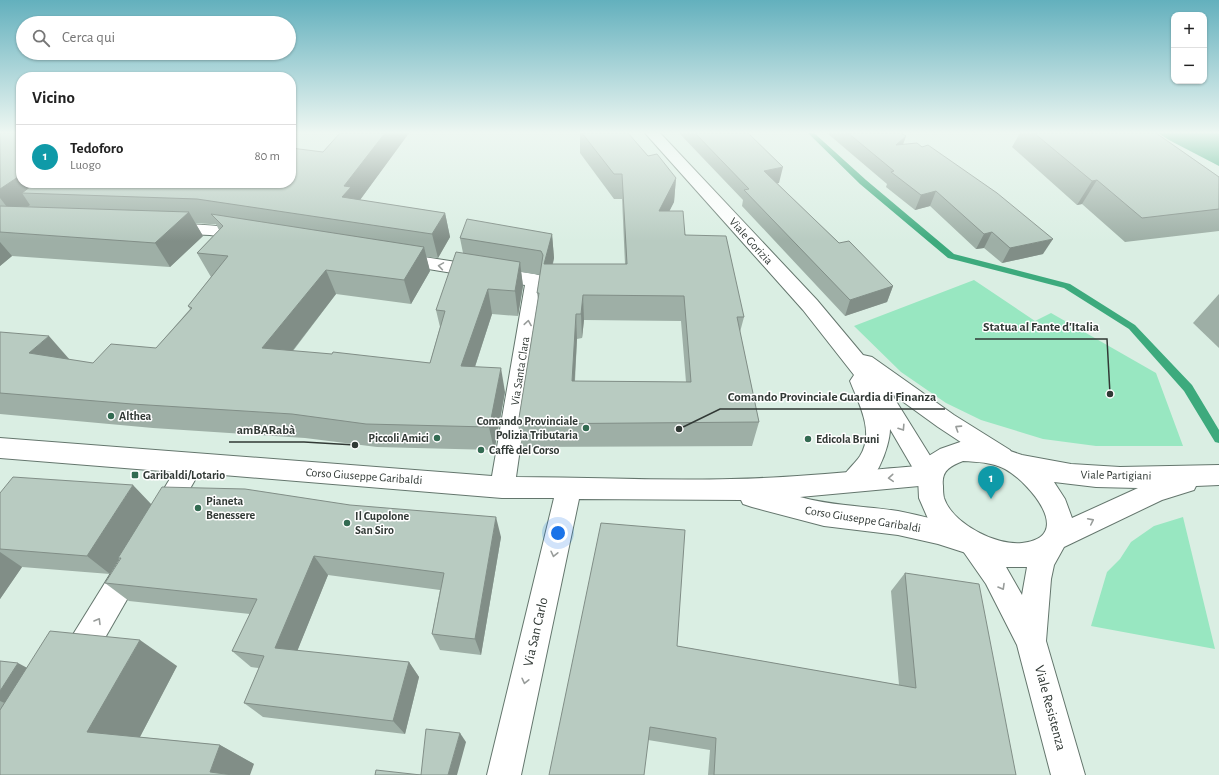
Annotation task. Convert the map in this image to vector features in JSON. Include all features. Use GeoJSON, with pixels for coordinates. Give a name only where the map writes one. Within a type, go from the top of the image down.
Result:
{"type":"FeatureCollection","features":[{"type":"Feature","properties":{"kind":"street","name":"Viale Gorizia"},"geometry":{"type":"LineString","coordinates":[[686,169],[805,300],[848,350],[882,397],[930,475]]}},
{"type":"Feature","properties":{"kind":"street"},"geometry":{"type":"LineString","coordinates":[[154,228],[210,230],[264,239]]}},
{"type":"Feature","properties":{"kind":"street","name":"Via Santa Clara"},"geometry":{"type":"LineString","coordinates":[[380,256],[534,280],[502,486]]}},
{"type":"Feature","properties":{"kind":"street","name":"Viale Gorizia"},"geometry":{"type":"LineString","coordinates":[[848,350],[946,421],[1008,460]]}},
{"type":"Feature","properties":{"kind":"street","name":"Viale Gorizia"},"geometry":{"type":"LineString","coordinates":[[848,350],[868,399],[878,429],[874,451],[868,466],[853,481]]}},
{"type":"Feature","properties":{"kind":"street","name":"Corso Giuseppe Garibaldi"},"geometry":{"type":"LineString","coordinates":[[0,448],[502,486],[569,489],[730,490],[818,486],[853,481],[930,475]]}},
{"type":"Feature","properties":{"kind":"street"},"geometry":{"type":"LineString","coordinates":[[963,451],[983,452],[1008,460],[1039,480],[1052,497],[1059,515],[1059,528],[1053,541],[1036,553],[1017,556],[994,553],[972,544],[953,530],[938,513],[929,490],[930,475],[936,464],[947,456],[963,451]]}},
{"type":"Feature","properties":{"kind":"street","name":"Viale Partigiani"},"geometry":{"type":"LineString","coordinates":[[1008,460],[1058,473],[1102,477],[1219,475]]}},
{"type":"Feature","properties":{"kind":"street"},"geometry":{"type":"LineString","coordinates":[[64,680],[192,463]]}},
{"type":"Feature","properties":{"kind":"street","name":"Viale Partigiani"},"geometry":{"type":"LineString","coordinates":[[1053,541],[1156,491],[1169,486],[1219,475]]}},
{"type":"Feature","properties":{"kind":"street","name":"Via San Carlo"},"geometry":{"type":"LineString","coordinates":[[504,775],[569,489]]}},
{"type":"Feature","properties":{"kind":"street","name":"Corso Giuseppe Garibaldi"},"geometry":{"type":"LineString","coordinates":[[730,490],[824,515],[898,523],[938,532],[972,544]]}},
{"type":"Feature","properties":{"kind":"street","name":"Viale Resistenza"},"geometry":{"type":"LineString","coordinates":[[1031,641],[1037,579],[1041,564],[1053,541]]}},
{"type":"Feature","properties":{"kind":"street","name":"Viale Resistenza"},"geometry":{"type":"LineString","coordinates":[[972,544],[996,575],[1031,641],[1068,775]]}},
{"type":"Feature","properties":{"kind":"shaded area"},"geometry":{"type":"Polygon","coordinates":[[[974,280],[1035,321],[1051,313],[1156,373],[1183,446],[1096,446],[1043,439],[981,420],[946,403],[901,372],[854,326],[974,280]]]}},
{"type":"Feature","properties":{"kind":"shaded area"},"geometry":{"type":"Polygon","coordinates":[[[1183,517],[1215,649],[1091,626],[1107,572],[1120,559],[1131,542],[1154,526],[1183,517]]]}},
{"type":"Feature","properties":{"kind":"building"},"geometry":{"type":"Polygon","coordinates":[[[0,169],[16,169],[16,178],[0,189],[0,169]]]}},
{"type":"Feature","properties":{"kind":"building"},"geometry":{"type":"Polygon","coordinates":[[[296,169],[357,169],[344,186],[351,187],[342,197],[445,213],[432,234],[197,199],[22,193],[28,188],[296,188],[296,169]]]}},
{"type":"Feature","properties":{"kind":"building"},"geometry":{"type":"Polygon","coordinates":[[[610,169],[669,169],[676,178],[659,211],[683,211],[685,235],[726,236],[744,317],[737,317],[759,422],[518,424],[539,293],[537,293],[543,255],[541,251],[460,238],[467,219],[552,234],[544,264],[627,264],[622,174],[614,174],[610,169]],[[583,295],[581,314],[576,314],[572,381],[691,382],[684,296],[583,295]]]}},
{"type":"Feature","properties":{"kind":"building"},"geometry":{"type":"Polygon","coordinates":[[[730,169],[773,169],[764,171],[839,243],[849,241],[893,286],[850,300],[744,190],[749,189],[730,169]]]}},
{"type":"Feature","properties":{"kind":"building"},"geometry":{"type":"Polygon","coordinates":[[[892,169],[963,169],[997,193],[1053,239],[1010,248],[992,232],[984,234],[936,191],[921,195],[891,172],[894,171],[892,169]]]}},
{"type":"Feature","properties":{"kind":"building"},"geometry":{"type":"Polygon","coordinates":[[[1078,169],[1208,169],[1219,177],[1219,209],[1142,218],[1097,180],[1092,181],[1078,169]]]}},
{"type":"Feature","properties":{"kind":"building"},"geometry":{"type":"Polygon","coordinates":[[[0,206],[189,212],[155,243],[0,232],[0,206]]]}},
{"type":"Feature","properties":{"kind":"building"},"geometry":{"type":"Polygon","coordinates":[[[211,214],[424,247],[404,280],[326,270],[262,348],[332,354],[333,352],[430,363],[445,311],[436,310],[456,252],[520,262],[515,291],[488,289],[461,366],[501,368],[489,427],[366,424],[292,414],[132,404],[0,393],[0,332],[49,336],[29,353],[93,363],[111,344],[156,348],[192,308],[188,306],[228,256],[197,253],[223,226],[211,214]]]}},
{"type":"Feature","properties":{"kind":"building"},"geometry":{"type":"Polygon","coordinates":[[[13,477],[133,485],[87,556],[0,549],[0,493],[13,477]]]}},
{"type":"Feature","properties":{"kind":"building"},"geometry":{"type":"Polygon","coordinates":[[[162,487],[245,489],[350,505],[496,517],[475,639],[432,634],[444,573],[314,556],[275,648],[409,662],[393,721],[244,703],[264,656],[232,651],[257,599],[105,583],[121,558],[118,558],[162,487]]]}},
{"type":"Feature","properties":{"kind":"building"},"geometry":{"type":"Polygon","coordinates":[[[601,523],[685,530],[677,646],[916,688],[905,573],[979,584],[1016,775],[714,775],[716,738],[650,727],[644,775],[549,775],[601,523]]]}},
{"type":"Feature","properties":{"kind":"building"},"geometry":{"type":"Polygon","coordinates":[[[50,631],[140,640],[87,732],[220,745],[210,772],[233,775],[0,775],[0,710],[50,631]]]}},
{"type":"Feature","properties":{"kind":"building"},"geometry":{"type":"Polygon","coordinates":[[[0,661],[18,663],[0,691],[0,661]]]}},
{"type":"Feature","properties":{"kind":"building"},"geometry":{"type":"Polygon","coordinates":[[[426,729],[460,733],[448,775],[421,775],[426,729]]]}},
{"type":"Feature","properties":{"kind":"building"},"geometry":{"type":"Polygon","coordinates":[[[376,770],[421,775],[375,775],[376,770]]]}},
{"type":"Feature","properties":{"kind":"waterway"},"geometry":{"type":"LineString","coordinates":[[849,169],[951,256],[1067,286],[1132,327],[1188,388],[1219,439]]}},
{"type":"Feature","properties":{"kind":"place","name":"Statua al Fante d'Italia"},"geometry":{"type":"Point","coordinates":[1110,394]}},
{"type":"Feature","properties":{"kind":"place","name":"Althea"},"geometry":{"type":"Point","coordinates":[111,416]}},
{"type":"Feature","properties":{"kind":"place","name":"Comando Provinciale Polizia Tributaria"},"geometry":{"type":"Point","coordinates":[586,428]}},
{"type":"Feature","properties":{"kind":"place","name":"Comando Provinciale Guardia di Finanza"},"geometry":{"type":"Point","coordinates":[679,429]}},
{"type":"Feature","properties":{"kind":"place","name":"Piccoli Amici"},"geometry":{"type":"Point","coordinates":[437,438]}},
{"type":"Feature","properties":{"kind":"place","name":"Edicola Bruni"},"geometry":{"type":"Point","coordinates":[808,439]}},
{"type":"Feature","properties":{"kind":"place","name":"amBARabà"},"geometry":{"type":"Point","coordinates":[355,445]}},
{"type":"Feature","properties":{"kind":"place","name":"Caffè del Corso"},"geometry":{"type":"Point","coordinates":[481,450]}},
{"type":"Feature","properties":{"kind":"place","name":"Garibaldi/Lotario"},"geometry":{"type":"Point","coordinates":[135,475]}},
{"type":"Feature","properties":{"kind":"place","name":"Tedoforo"},"geometry":{"type":"Point","coordinates":[991,499]}},
{"type":"Feature","properties":{"kind":"place","name":"Pianeta Benessere"},"geometry":{"type":"Point","coordinates":[198,508]}},
{"type":"Feature","properties":{"kind":"place","name":"Il Cupolone San Siro"},"geometry":{"type":"Point","coordinates":[347,523]}}]}
